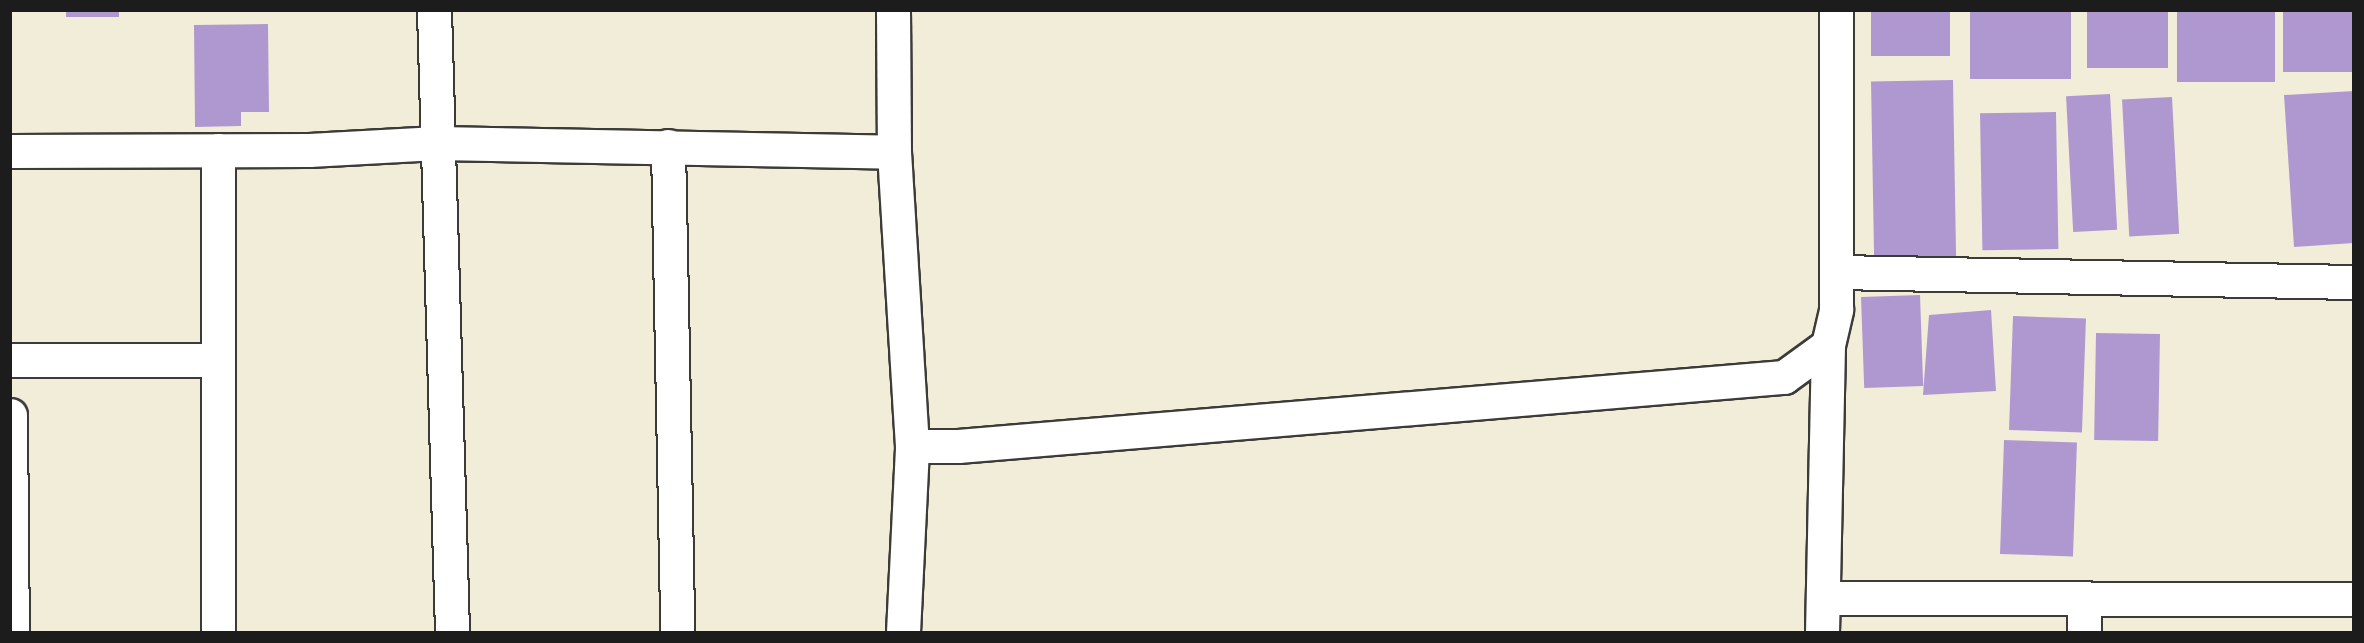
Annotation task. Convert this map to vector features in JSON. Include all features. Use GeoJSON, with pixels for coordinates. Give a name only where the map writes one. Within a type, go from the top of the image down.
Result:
{"type":"FeatureCollection","features":[{"type":"Feature","properties":{"kind":"street"},"geometry":{"type":"LineString","coordinates":[[434,10],[452,633]]}},
{"type":"Feature","properties":{"kind":"street"},"geometry":{"type":"LineString","coordinates":[[893,10],[894,152],[912,446],[903,633]]}},
{"type":"Feature","properties":{"kind":"street"},"geometry":{"type":"LineString","coordinates":[[1822,633],[1828,345],[1836,309],[1837,272],[1836,10]]}},
{"type":"Feature","properties":{"kind":"street"},"geometry":{"type":"LineString","coordinates":[[10,151],[218,150],[437,143],[894,152]]}},
{"type":"Feature","properties":{"kind":"street"},"geometry":{"type":"LineString","coordinates":[[668,146],[677,633]]}},
{"type":"Feature","properties":{"kind":"street"},"geometry":{"type":"LineString","coordinates":[[218,150],[218,633]]}},
{"type":"Feature","properties":{"kind":"street"},"geometry":{"type":"LineString","coordinates":[[1837,272],[2354,282]]}},
{"type":"Feature","properties":{"kind":"street"},"geometry":{"type":"LineString","coordinates":[[912,446],[958,446],[1784,377],[1800,369],[1828,345]]}},
{"type":"Feature","properties":{"kind":"street"},"geometry":{"type":"LineString","coordinates":[[10,360],[218,360]]}},
{"type":"Feature","properties":{"kind":"street"},"geometry":{"type":"LineString","coordinates":[[10,415],[12,633]]}},
{"type":"Feature","properties":{"kind":"street"},"geometry":{"type":"LineString","coordinates":[[1823,598],[2354,599]]}},
{"type":"Feature","properties":{"kind":"street"},"geometry":{"type":"LineString","coordinates":[[2084,599],[2084,633]]}},
{"type":"Feature","properties":{"kind":"building"},"geometry":{"type":"Polygon","coordinates":[[[66,10],[119,10],[119,17],[66,17],[66,10]]]}},
{"type":"Feature","properties":{"kind":"building"},"geometry":{"type":"Polygon","coordinates":[[[1871,10],[1950,10],[1950,56],[1871,56],[1871,10]]]}},
{"type":"Feature","properties":{"kind":"building"},"geometry":{"type":"Polygon","coordinates":[[[1970,10],[2071,10],[2071,79],[1970,79],[1970,10]]]}},
{"type":"Feature","properties":{"kind":"building"},"geometry":{"type":"Polygon","coordinates":[[[2087,10],[2168,10],[2168,68],[2087,68],[2087,10]]]}},
{"type":"Feature","properties":{"kind":"building"},"geometry":{"type":"Polygon","coordinates":[[[2177,10],[2275,10],[2275,82],[2177,82],[2177,10]]]}},
{"type":"Feature","properties":{"kind":"building"},"geometry":{"type":"Polygon","coordinates":[[[2283,10],[2354,10],[2354,72],[2283,72],[2283,10]]]}},
{"type":"Feature","properties":{"kind":"building"},"geometry":{"type":"Polygon","coordinates":[[[268,24],[269,112],[241,112],[241,126],[195,127],[194,25],[268,24]]]}},
{"type":"Feature","properties":{"kind":"building"},"geometry":{"type":"Polygon","coordinates":[[[1953,80],[1956,258],[1874,259],[1871,81],[1953,80]]]}},
{"type":"Feature","properties":{"kind":"building"},"geometry":{"type":"Polygon","coordinates":[[[2354,91],[2354,243],[2294,247],[2284,95],[2354,91]]]}},
{"type":"Feature","properties":{"kind":"building"},"geometry":{"type":"Polygon","coordinates":[[[2110,94],[2117,230],[2073,232],[2066,96],[2110,94]]]}},
{"type":"Feature","properties":{"kind":"building"},"geometry":{"type":"Polygon","coordinates":[[[2172,97],[2179,234],[2129,236],[2122,100],[2172,97]]]}},
{"type":"Feature","properties":{"kind":"building"},"geometry":{"type":"Polygon","coordinates":[[[2056,112],[2058,249],[1982,250],[1980,113],[2056,112]]]}},
{"type":"Feature","properties":{"kind":"building"},"geometry":{"type":"Polygon","coordinates":[[[1920,295],[1923,386],[1864,388],[1861,297],[1920,295]]]}},
{"type":"Feature","properties":{"kind":"building"},"geometry":{"type":"Polygon","coordinates":[[[1991,310],[1996,391],[1923,395],[1929,315],[1991,310]]]}},
{"type":"Feature","properties":{"kind":"building"},"geometry":{"type":"Polygon","coordinates":[[[2013,316],[2086,319],[2082,432],[2009,430],[2013,316]]]}},
{"type":"Feature","properties":{"kind":"building"},"geometry":{"type":"Polygon","coordinates":[[[2096,333],[2160,334],[2158,441],[2094,440],[2096,333]]]}},
{"type":"Feature","properties":{"kind":"building"},"geometry":{"type":"Polygon","coordinates":[[[2004,440],[2077,443],[2073,556],[2000,554],[2004,440]]]}}]}
